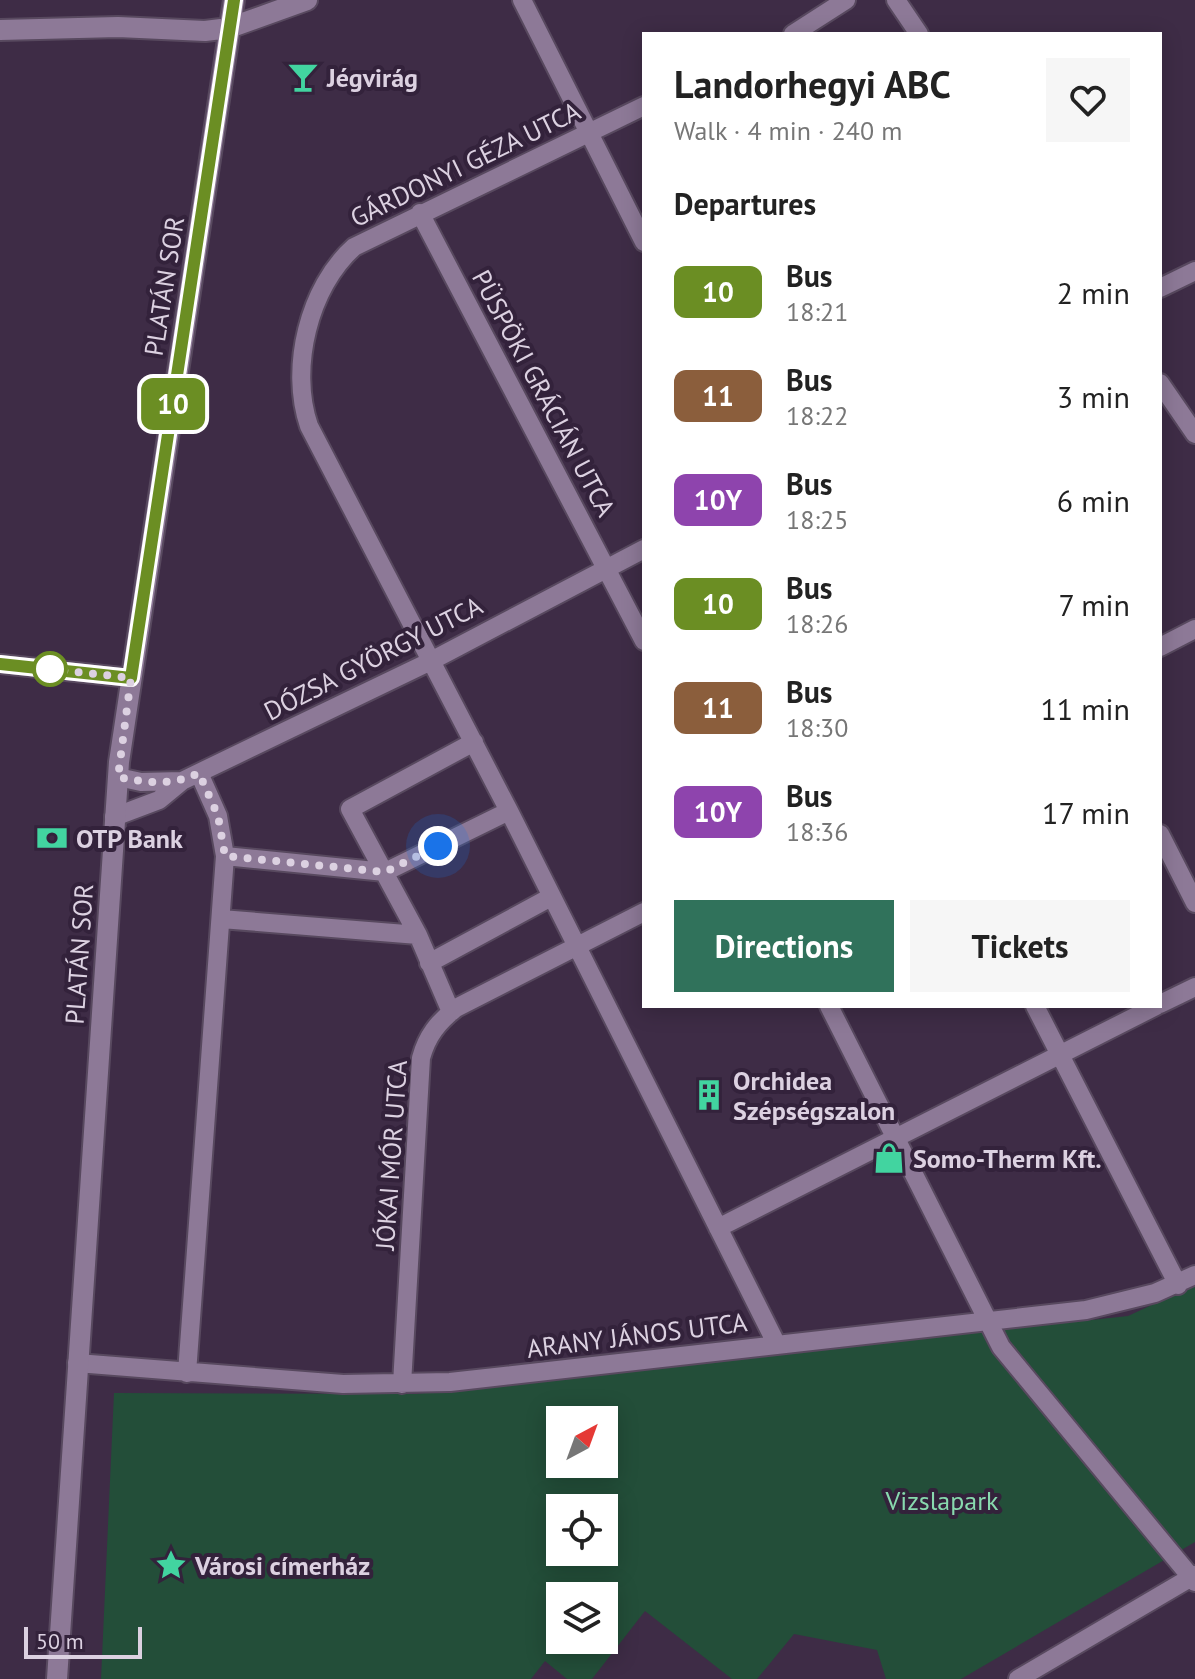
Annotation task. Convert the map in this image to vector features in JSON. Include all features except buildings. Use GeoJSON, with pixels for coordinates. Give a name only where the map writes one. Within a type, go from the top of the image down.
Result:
{"type":"FeatureCollection","features":[{"type":"Feature","properties":{"kind":"street","name":"PLATÁN SOR"},"geometry":{"type":"LineString","coordinates":[[57,1679],[118,777],[234,0]]}},
{"type":"Feature","properties":{"kind":"street"},"geometry":{"type":"LineString","coordinates":[[0,30],[118,27],[205,31],[229,28],[307,0]]}},
{"type":"Feature","properties":{"kind":"street"},"geometry":{"type":"LineString","coordinates":[[522,0],[642,238]]}},
{"type":"Feature","properties":{"kind":"street"},"geometry":{"type":"LineString","coordinates":[[796,32],[846,0]]}},
{"type":"Feature","properties":{"kind":"street"},"geometry":{"type":"LineString","coordinates":[[896,0],[918,32]]}},
{"type":"Feature","properties":{"kind":"street","name":"GÁRDONYI GÉZA UTCA"},"geometry":{"type":"LineString","coordinates":[[642,107],[354,247],[328,275],[301,366],[302,408],[429,662],[509,811],[777,1345]]}},
{"type":"Feature","properties":{"kind":"street","name":"PÜSPÖKI GRÁCIÁN UTCA"},"geometry":{"type":"LineString","coordinates":[[420,213],[642,637]]}},
{"type":"Feature","properties":{"kind":"street"},"geometry":{"type":"LineString","coordinates":[[1162,287],[1195,271]]}},
{"type":"Feature","properties":{"kind":"street"},"geometry":{"type":"LineString","coordinates":[[1162,386],[1195,434]]}},
{"type":"Feature","properties":{"kind":"street","name":"DÓZSA GYÖRGY UTCA"},"geometry":{"type":"LineString","coordinates":[[118,777],[141,782],[182,781],[429,662],[642,550]]}},
{"type":"Feature","properties":{"kind":"street"},"geometry":{"type":"LineString","coordinates":[[1162,646],[1195,629]]}},
{"type":"Feature","properties":{"kind":"street"},"geometry":{"type":"LineString","coordinates":[[0,664],[131,678]]}},
{"type":"Feature","properties":{"kind":"street"},"geometry":{"type":"LineString","coordinates":[[451,1012],[418,935],[350,809],[474,742]]}},
{"type":"Feature","properties":{"kind":"street"},"geometry":{"type":"LineString","coordinates":[[187,1373],[225,856],[218,816],[199,773]]}},
{"type":"Feature","properties":{"kind":"street"},"geometry":{"type":"LineString","coordinates":[[114,817],[159,800],[182,781]]}},
{"type":"Feature","properties":{"kind":"street"},"geometry":{"type":"LineString","coordinates":[[225,856],[385,872],[509,811]]}},
{"type":"Feature","properties":{"kind":"street"},"geometry":{"type":"LineString","coordinates":[[1162,838],[1195,903]]}},
{"type":"Feature","properties":{"kind":"street"},"geometry":{"type":"LineString","coordinates":[[429,963],[551,897]]}},
{"type":"Feature","properties":{"kind":"street","name":"JÓKAI MÓR UTCA"},"geometry":{"type":"LineString","coordinates":[[402,1384],[421,1058],[425,1042],[451,1012],[642,913]]}},
{"type":"Feature","properties":{"kind":"street"},"geometry":{"type":"LineString","coordinates":[[221,919],[418,935]]}},
{"type":"Feature","properties":{"kind":"street"},"geometry":{"type":"LineString","coordinates":[[1162,1003],[1195,987]]}},
{"type":"Feature","properties":{"kind":"street"},"geometry":{"type":"LineString","coordinates":[[830,1008],[1001,1347],[1194,1579],[1018,1679]]}},
{"type":"Feature","properties":{"kind":"street"},"geometry":{"type":"LineString","coordinates":[[1036,1008],[1059,1055],[1187,1280]]}},
{"type":"Feature","properties":{"kind":"street"},"geometry":{"type":"LineString","coordinates":[[718,1228],[1152,1008]]}},
{"type":"Feature","properties":{"kind":"street","name":"ARANY JÁNOS UTCA"},"geometry":{"type":"LineString","coordinates":[[77,1363],[187,1373],[402,1384],[515,1376],[1086,1310],[1126,1303],[1187,1280]]}},
{"type":"Feature","properties":{"kind":"green space","name":"Vizslapark"},"geometry":{"type":"Polygon","coordinates":[[[1195,1285],[1195,1542],[961,1679],[886,1679],[877,1650],[794,1634],[757,1679],[732,1679],[645,1611],[618,1646],[618,1582],[546,1582],[546,1654],[611,1654],[592,1679],[567,1679],[545,1661],[531,1679],[101,1679],[114,1393],[416,1394],[1128,1316],[1195,1285]]]}},
{"type":"Feature","properties":{"kind":"bus line","name":"10"},"geometry":{"type":"LineString","coordinates":[[0,664],[131,678],[234,0]]}},
{"type":"Feature","properties":{"kind":"place","name":"Jégvirág"},"geometry":{"type":"Point","coordinates":[303,77]}},
{"type":"Feature","properties":{"kind":"place","name":"OTP Bank"},"geometry":{"type":"Point","coordinates":[52,838]}},
{"type":"Feature","properties":{"kind":"place","name":"Orchidea Szépségszalon"},"geometry":{"type":"Point","coordinates":[709,1095]}},
{"type":"Feature","properties":{"kind":"place","name":"Somo-Therm Kft."},"geometry":{"type":"Point","coordinates":[889,1158]}},
{"type":"Feature","properties":{"kind":"place","name":"Városi címerház"},"geometry":{"type":"Point","coordinates":[171,1565]}},
{"type":"Feature","properties":{"kind":"route"},"geometry":{"type":"LineString","coordinates":[[50,669],[131,678],[118,777],[163,783],[182,781],[199,773],[218,816],[225,856],[385,872],[438,846]]}}]}
